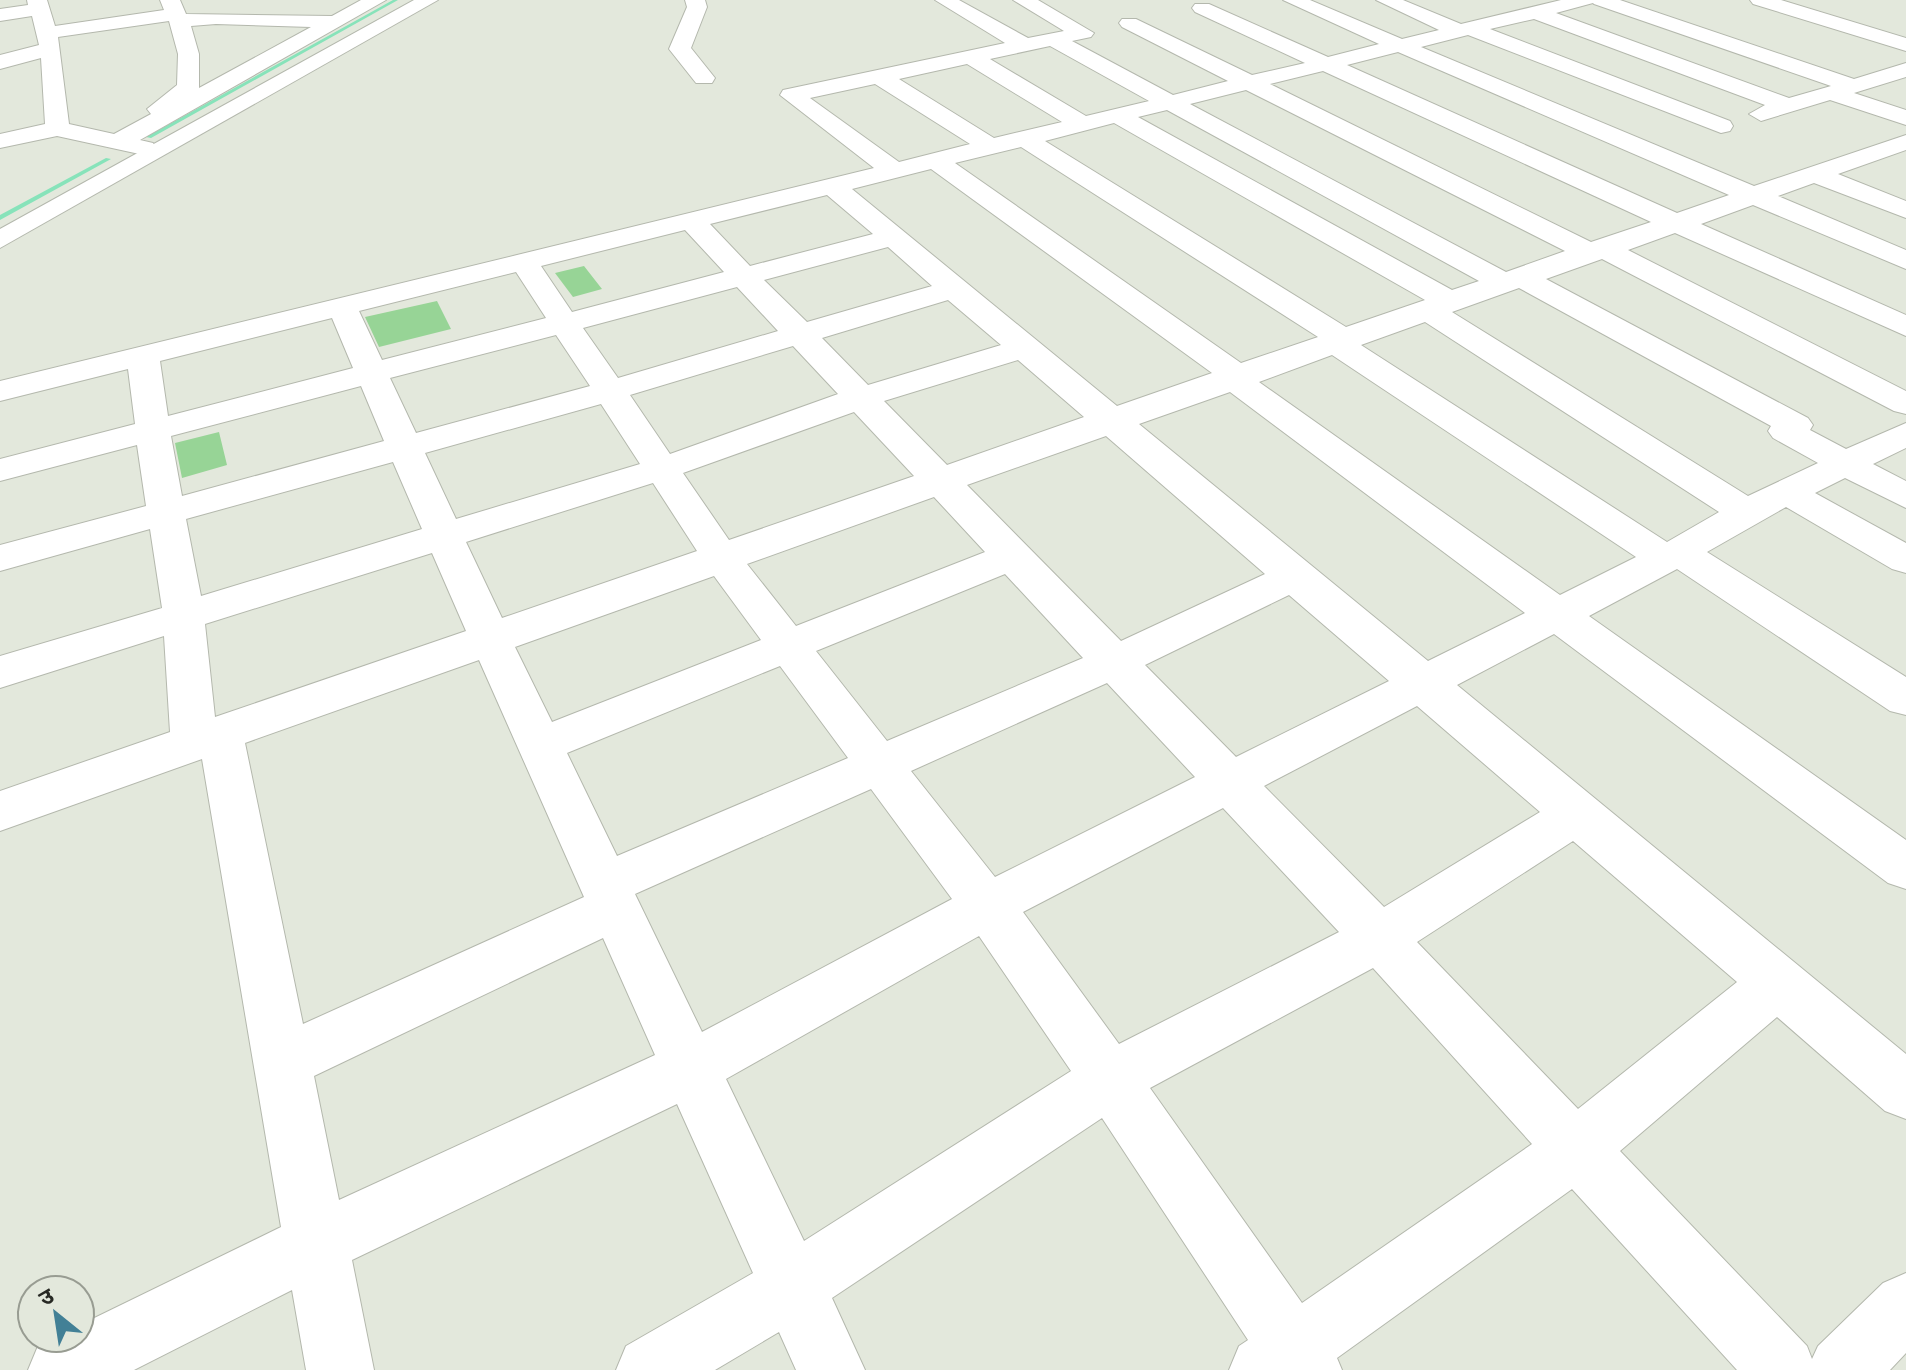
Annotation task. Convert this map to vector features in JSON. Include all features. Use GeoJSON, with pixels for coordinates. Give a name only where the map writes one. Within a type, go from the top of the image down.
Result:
{"type":"FeatureCollection","features":[{"type":"Feature","properties":{"kind":"main road"},"geometry":{"type":"LineString","coordinates":[[330,0],[374,1]]}},
{"type":"Feature","properties":{"kind":"main road"},"geometry":{"type":"LineString","coordinates":[[0,240],[428,0]]}},
{"type":"Feature","properties":{"kind":"main road"},"geometry":{"type":"LineString","coordinates":[[695,0],[697,7],[680,49],[704,78]]}},
{"type":"Feature","properties":{"kind":"main road"},"geometry":{"type":"LineString","coordinates":[[1023,0],[1107,28],[1246,82],[1906,404]]}},
{"type":"Feature","properties":{"kind":"main road"},"geometry":{"type":"LineString","coordinates":[[1293,0],[1906,260]]}},
{"type":"Feature","properties":{"kind":"main road"},"geometry":{"type":"LineString","coordinates":[[1386,0],[1721,126]]}},
{"type":"Feature","properties":{"kind":"main road"},"geometry":{"type":"LineString","coordinates":[[0,391],[1585,0]]}},
{"type":"Feature","properties":{"kind":"main road"},"geometry":{"type":"LineString","coordinates":[[1601,0],[1858,75],[1901,74]]}},
{"type":"Feature","properties":{"kind":"main road"},"geometry":{"type":"LineString","coordinates":[[1661,0],[1805,46]]}},
{"type":"Feature","properties":{"kind":"main road"},"geometry":{"type":"LineString","coordinates":[[1760,0],[1906,45]]}},
{"type":"Feature","properties":{"kind":"main road"},"geometry":{"type":"LineString","coordinates":[[114,141],[374,1]]}},
{"type":"Feature","properties":{"kind":"main road"},"geometry":{"type":"LineString","coordinates":[[952,1],[1024,45]]}},
{"type":"Feature","properties":{"kind":"main road"},"geometry":{"type":"LineString","coordinates":[[895,171],[791,95],[1221,3],[1324,63],[1906,327]]}},
{"type":"Feature","properties":{"kind":"main road"},"geometry":{"type":"LineString","coordinates":[[0,36],[44,24],[174,7],[216,18],[335,22]]}},
{"type":"Feature","properties":{"kind":"main road"},"geometry":{"type":"LineString","coordinates":[[114,141],[188,88],[192,70],[174,7]]}},
{"type":"Feature","properties":{"kind":"main road"},"geometry":{"type":"LineString","coordinates":[[1534,12],[1788,106]]}},
{"type":"Feature","properties":{"kind":"main road"},"geometry":{"type":"LineString","coordinates":[[0,15],[44,24]]}},
{"type":"Feature","properties":{"kind":"main road"},"geometry":{"type":"LineString","coordinates":[[0,62],[44,24]]}},
{"type":"Feature","properties":{"kind":"main road"},"geometry":{"type":"LineString","coordinates":[[44,24],[57,119]]}},
{"type":"Feature","properties":{"kind":"main road"},"geometry":{"type":"LineString","coordinates":[[1052,39],[1796,425],[1785,431],[1906,496]]}},
{"type":"Feature","properties":{"kind":"main road"},"geometry":{"type":"LineString","coordinates":[[969,56],[1082,124]]}},
{"type":"Feature","properties":{"kind":"main road"},"geometry":{"type":"LineString","coordinates":[[877,75],[991,147]]}},
{"type":"Feature","properties":{"kind":"main road"},"geometry":{"type":"LineString","coordinates":[[1648,150],[1831,93],[1858,75]]}},
{"type":"Feature","properties":{"kind":"main road"},"geometry":{"type":"LineString","coordinates":[[1831,93],[1906,118]]}},
{"type":"Feature","properties":{"kind":"main road"},"geometry":{"type":"LineString","coordinates":[[14,114],[57,119],[114,141],[158,151]]}},
{"type":"Feature","properties":{"kind":"main road"},"geometry":{"type":"LineString","coordinates":[[1116,115],[1439,306],[1746,512]]}},
{"type":"Feature","properties":{"kind":"main road"},"geometry":{"type":"LineString","coordinates":[[0,141],[57,119]]}},
{"type":"Feature","properties":{"kind":"main road"},"geometry":{"type":"LineString","coordinates":[[1024,138],[1672,555],[1906,699]]}},
{"type":"Feature","properties":{"kind":"main road"},"geometry":{"type":"LineString","coordinates":[[0,811],[1814,174],[1898,151]]}},
{"type":"Feature","properties":{"kind":"main road"},"geometry":{"type":"LineString","coordinates":[[936,161],[1556,616],[1906,868]]}},
{"type":"Feature","properties":{"kind":"main road"},"geometry":{"type":"LineString","coordinates":[[1814,174],[1906,210]]}},
{"type":"Feature","properties":{"kind":"main road"},"geometry":{"type":"LineString","coordinates":[[834,187],[1028,347],[1575,815],[1906,1091]]}},
{"type":"Feature","properties":{"kind":"main road"},"geometry":{"type":"LineString","coordinates":[[692,222],[1010,557],[1379,938],[1783,1370]]}},
{"type":"Feature","properties":{"kind":"main road"},"geometry":{"type":"LineString","coordinates":[[0,470],[894,237]]}},
{"type":"Feature","properties":{"kind":"main road"},"geometry":{"type":"LineString","coordinates":[[524,263],[720,556],[987,906],[1112,1078],[1288,1362],[1575,1150],[1778,982]]}},
{"type":"Feature","properties":{"kind":"main road"},"geometry":{"type":"LineString","coordinates":[[0,582],[168,524],[613,397],[782,353],[790,354],[805,340],[956,288]]}},
{"type":"Feature","properties":{"kind":"main road"},"geometry":{"type":"LineString","coordinates":[[342,307],[490,638],[831,1370]]}},
{"type":"Feature","properties":{"kind":"main road"},"geometry":{"type":"LineString","coordinates":[[0,672],[661,469],[860,398],[1028,347]]}},
{"type":"Feature","properties":{"kind":"main road"},"geometry":{"type":"LineString","coordinates":[[143,356],[152,431],[207,738],[282,1062],[340,1370]]}},
{"type":"Feature","properties":{"kind":"main road"},"geometry":{"type":"LineString","coordinates":[[62,1370],[316,1244],[691,1068],[987,906],[1556,616],[1746,512],[1906,434]]}},
{"type":"Feature","properties":{"kind":"main road"},"geometry":{"type":"LineString","coordinates":[[1788,493],[1906,560]]}},
{"type":"Feature","properties":{"kind":"main road"},"geometry":{"type":"LineString","coordinates":[[0,558],[168,524]]}},
{"type":"Feature","properties":{"kind":"main road"},"geometry":{"type":"LineString","coordinates":[[540,745],[1010,557]]}},
{"type":"Feature","properties":{"kind":"main road"},"geometry":{"type":"LineString","coordinates":[[282,1062],[610,896],[881,766],[1114,662],[1296,575]]}},
{"type":"Feature","properties":{"kind":"main road"},"geometry":{"type":"LineString","coordinates":[[650,1370],[793,1286],[1112,1078],[1379,938],[1575,815]]}},
{"type":"Feature","properties":{"kind":"main road"},"geometry":{"type":"LineString","coordinates":[[1842,1370],[1906,1306]]}},
{"type":"Feature","properties":{"kind":"building"},"geometry":{"type":"Polygon","coordinates":[[[584,266],[602,289],[573,297],[555,273],[584,266]]]}},
{"type":"Feature","properties":{"kind":"building"},"geometry":{"type":"Polygon","coordinates":[[[437,301],[451,329],[379,347],[365,317],[437,301]]]}},
{"type":"Feature","properties":{"kind":"building"},"geometry":{"type":"Polygon","coordinates":[[[219,432],[227,465],[182,478],[175,443],[219,432]]]}},
{"type":"Feature","properties":{"kind":"waterway"},"geometry":{"type":"LineString","coordinates":[[149,137],[396,0]]}},
{"type":"Feature","properties":{"kind":"waterway"},"geometry":{"type":"LineString","coordinates":[[0,218],[108,159]]}}]}
